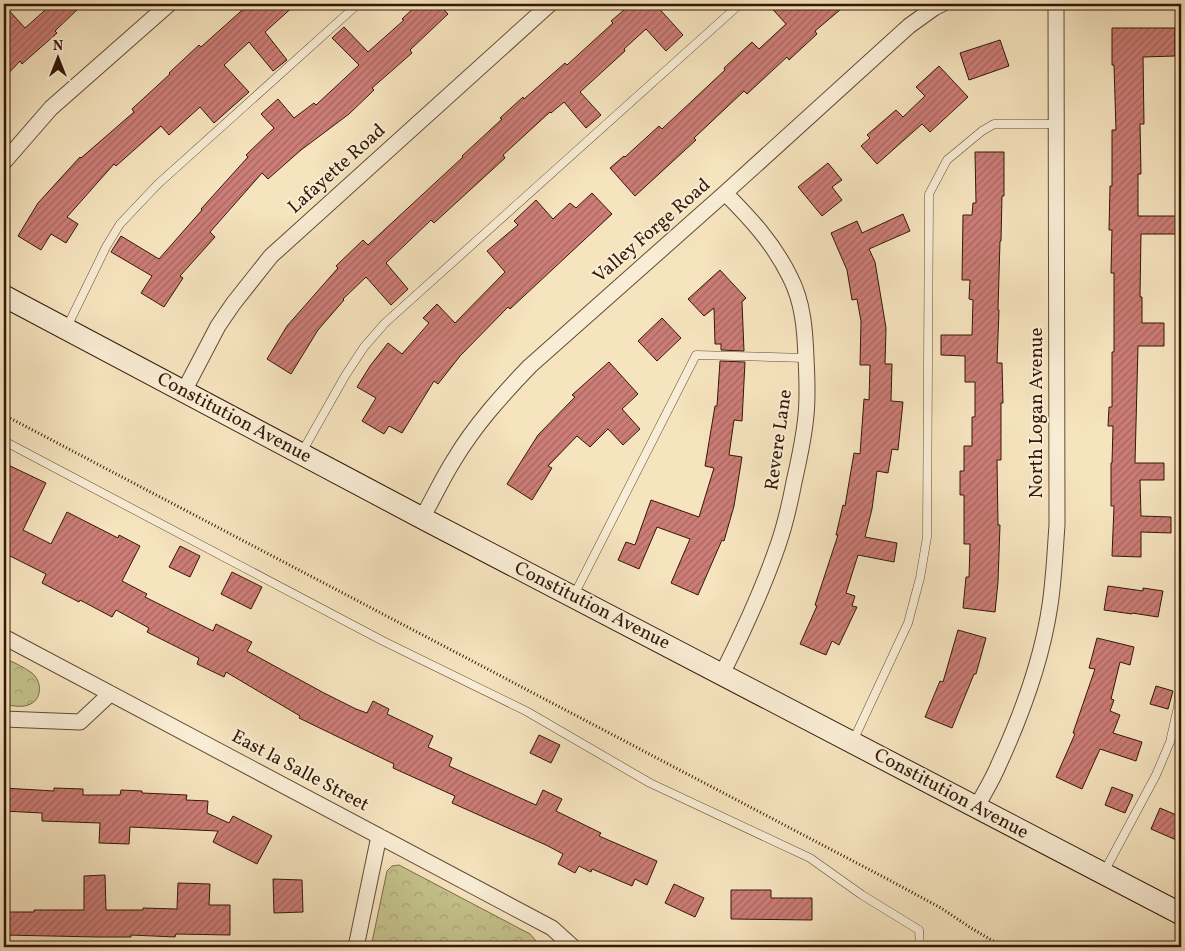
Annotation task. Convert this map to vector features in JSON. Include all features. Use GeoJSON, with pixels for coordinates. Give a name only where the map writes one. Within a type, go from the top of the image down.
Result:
{"type":"FeatureCollection","features":[{"type":"Feature","properties":{"kind":"main road","name":"Constitution Avenue"},"geometry":{"type":"LineString","coordinates":[[4,296],[422,518],[1181,914]]}},
{"type":"Feature","properties":{"kind":"street"},"geometry":{"type":"LineString","coordinates":[[4,162],[51,108],[168,4]]}},
{"type":"Feature","properties":{"kind":"street","name":"Lafayette Road"},"geometry":{"type":"LineString","coordinates":[[184,391],[218,326],[271,256],[550,4]]}},
{"type":"Feature","properties":{"kind":"street","name":"Valley Forge Road"},"geometry":{"type":"LineString","coordinates":[[422,518],[454,460],[477,426],[502,394],[530,366],[909,26],[942,4]]}},
{"type":"Feature","properties":{"kind":"street","name":"North Logan Avenue"},"geometry":{"type":"LineString","coordinates":[[976,808],[999,764],[1028,692],[1050,606],[1055,566],[1057,525],[1056,4]]}},
{"type":"Feature","properties":{"kind":"street","name":"Revere Lane"},"geometry":{"type":"LineString","coordinates":[[722,674],[748,621],[778,544],[800,457],[806,416],[807,379],[805,330],[800,304],[791,278],[775,250],[756,225],[725,193]]}},
{"type":"Feature","properties":{"kind":"street","name":"East la Salle Street"},"geometry":{"type":"LineString","coordinates":[[4,637],[552,928],[573,947]]}},
{"type":"Feature","properties":{"kind":"street"},"geometry":{"type":"LineString","coordinates":[[4,719],[80,722],[110,694]]}},
{"type":"Feature","properties":{"kind":"street"},"geometry":{"type":"LineString","coordinates":[[356,947],[379,836]]}},
{"type":"Feature","properties":{"kind":"lane"},"geometry":{"type":"LineString","coordinates":[[66,329],[106,247],[120,224],[165,177],[358,4]]}},
{"type":"Feature","properties":{"kind":"lane"},"geometry":{"type":"LineString","coordinates":[[301,454],[345,376],[364,347],[384,322],[740,4]]}},
{"type":"Feature","properties":{"kind":"lane"},"geometry":{"type":"LineString","coordinates":[[852,743],[908,623],[920,578],[927,537],[930,194],[947,160],[982,131],[994,124],[1056,124]]}},
{"type":"Feature","properties":{"kind":"lane"},"geometry":{"type":"LineString","coordinates":[[573,596],[696,355],[806,358]]}},
{"type":"Feature","properties":{"kind":"lane"},"geometry":{"type":"LineString","coordinates":[[4,441],[383,641],[526,711],[650,783],[810,858],[862,895],[919,930],[920,947]]}},
{"type":"Feature","properties":{"kind":"lane"},"geometry":{"type":"LineString","coordinates":[[1103,874],[1156,775],[1170,742],[1178,707],[1181,671]]}},
{"type":"Feature","properties":{"kind":"path"},"geometry":{"type":"LineString","coordinates":[[4,415],[891,881],[941,908],[1003,947]]}},
{"type":"Feature","properties":{"kind":"green space"},"geometry":{"type":"Polygon","coordinates":[[[4,658],[26,669],[36,677],[39,691],[33,703],[22,706],[4,705],[4,658]]]}},
{"type":"Feature","properties":{"kind":"green space"},"geometry":{"type":"Polygon","coordinates":[[[399,865],[530,934],[538,947],[371,947],[387,871],[392,866],[399,865]]]}},
{"type":"Feature","properties":{"kind":"building"},"geometry":{"type":"Polygon","coordinates":[[[52,4],[83,4],[55,31],[57,33],[22,64],[20,61],[4,78],[4,5],[25,28],[52,4]]]}},
{"type":"Feature","properties":{"kind":"building"},"geometry":{"type":"Polygon","coordinates":[[[249,4],[296,4],[265,32],[287,60],[273,71],[249,42],[224,65],[249,92],[214,123],[200,107],[169,135],[161,126],[116,166],[114,164],[67,217],[78,224],[66,243],[51,234],[41,250],[18,236],[38,203],[80,157],[134,112],[132,109],[199,45],[201,47],[249,4]]]}},
{"type":"Feature","properties":{"kind":"building"},"geometry":{"type":"Polygon","coordinates":[[[418,4],[439,4],[448,14],[410,50],[412,53],[372,88],[374,90],[349,114],[301,150],[268,179],[262,173],[210,232],[215,237],[180,276],[183,278],[164,307],[141,293],[152,276],[111,252],[121,236],[159,259],[248,157],[246,155],[274,128],[261,114],[278,99],[294,118],[314,103],[316,105],[359,65],[332,38],[344,27],[368,52],[404,20],[402,19],[418,4]]]}},
{"type":"Feature","properties":{"kind":"building"},"geometry":{"type":"Polygon","coordinates":[[[631,4],[655,4],[683,35],[666,51],[646,29],[580,92],[601,115],[586,128],[564,102],[550,112],[503,155],[505,158],[434,223],[431,220],[386,263],[408,289],[391,305],[366,277],[343,299],[318,330],[291,374],[267,359],[287,326],[338,268],[336,266],[363,240],[368,245],[463,157],[502,119],[500,118],[565,63],[567,65],[631,4]]]}},
{"type":"Feature","properties":{"kind":"building"},"geometry":{"type":"Polygon","coordinates":[[[768,4],[847,4],[815,31],[817,34],[789,60],[787,57],[747,94],[744,91],[694,138],[696,140],[635,196],[610,168],[659,126],[662,129],[752,42],[759,49],[786,24],[768,4]]]}},
{"type":"Feature","properties":{"kind":"building"},"geometry":{"type":"Polygon","coordinates":[[[1112,28],[1175,28],[1175,56],[1143,57],[1144,124],[1140,124],[1141,174],[1138,174],[1138,216],[1178,216],[1178,234],[1141,234],[1140,297],[1142,297],[1142,323],[1164,323],[1164,346],[1138,346],[1135,463],[1164,463],[1164,480],[1140,480],[1141,516],[1171,517],[1171,533],[1141,532],[1141,557],[1112,556],[1114,506],[1111,506],[1111,463],[1113,426],[1108,426],[1109,407],[1112,407],[1114,273],[1111,273],[1112,230],[1109,230],[1110,186],[1112,186],[1112,130],[1116,130],[1112,28]]]}},
{"type":"Feature","properties":{"kind":"building"},"geometry":{"type":"Polygon","coordinates":[[[1000,40],[1009,66],[969,80],[960,53],[1000,40]]]}},
{"type":"Feature","properties":{"kind":"building"},"geometry":{"type":"Polygon","coordinates":[[[939,66],[968,97],[930,132],[922,124],[877,164],[861,146],[870,138],[867,135],[896,110],[903,117],[925,96],[916,87],[939,66]]]}},
{"type":"Feature","properties":{"kind":"building"},"geometry":{"type":"Polygon","coordinates":[[[975,152],[1004,152],[997,363],[1002,363],[1003,403],[1001,403],[1001,460],[997,460],[998,525],[1000,525],[995,612],[963,608],[966,577],[969,577],[970,544],[964,544],[964,495],[960,495],[960,471],[964,471],[964,446],[972,446],[972,417],[975,417],[975,382],[965,382],[965,356],[941,355],[941,335],[972,335],[973,300],[969,299],[970,280],[962,280],[963,215],[972,215],[973,203],[976,203],[975,152]]]}},
{"type":"Feature","properties":{"kind":"building"},"geometry":{"type":"Polygon","coordinates":[[[828,163],[842,180],[832,187],[842,200],[822,216],[798,187],[828,163]]]}},
{"type":"Feature","properties":{"kind":"building"},"geometry":{"type":"Polygon","coordinates":[[[592,193],[612,214],[510,309],[508,307],[460,356],[438,384],[434,381],[402,433],[389,426],[384,434],[362,421],[376,398],[357,387],[388,343],[402,354],[429,323],[423,318],[437,304],[455,323],[505,272],[487,251],[518,225],[514,221],[536,200],[553,219],[570,203],[576,208],[592,193]]]}},
{"type":"Feature","properties":{"kind":"building"},"geometry":{"type":"Polygon","coordinates":[[[903,214],[910,231],[869,249],[875,262],[886,328],[885,364],[892,364],[891,401],[903,402],[898,450],[892,449],[888,473],[877,471],[872,509],[865,537],[897,543],[894,562],[858,555],[846,593],[855,596],[852,606],[857,607],[839,645],[832,641],[826,655],[800,644],[817,606],[815,605],[838,535],[836,535],[843,505],[845,506],[854,453],[860,454],[864,399],[869,400],[870,365],[860,365],[861,321],[857,299],[852,300],[847,270],[831,233],[857,221],[862,233],[903,214]]]}},
{"type":"Feature","properties":{"kind":"building"},"geometry":{"type":"Polygon","coordinates":[[[720,270],[746,298],[742,302],[744,351],[721,350],[721,344],[715,344],[714,308],[704,316],[688,299],[720,270]]]}},
{"type":"Feature","properties":{"kind":"building"},"geometry":{"type":"Polygon","coordinates":[[[662,318],[681,338],[657,361],[638,341],[662,318]]]}},
{"type":"Feature","properties":{"kind":"building"},"geometry":{"type":"Polygon","coordinates":[[[720,361],[745,362],[742,421],[734,420],[729,455],[742,457],[734,506],[724,541],[722,540],[698,595],[671,583],[690,539],[657,527],[639,569],[618,560],[626,542],[635,545],[651,500],[699,517],[714,468],[705,466],[715,406],[717,406],[720,361]]]}},
{"type":"Feature","properties":{"kind":"building"},"geometry":{"type":"Polygon","coordinates":[[[609,362],[638,394],[622,409],[640,429],[623,445],[608,429],[590,447],[577,436],[548,466],[552,468],[532,500],[507,484],[538,435],[575,397],[572,395],[609,362]]]}},
{"type":"Feature","properties":{"kind":"building"},"geometry":{"type":"Polygon","coordinates":[[[4,463],[46,483],[23,530],[51,544],[67,512],[118,538],[119,535],[140,546],[122,581],[147,594],[145,597],[213,631],[216,624],[252,642],[247,651],[356,709],[367,713],[373,701],[389,709],[387,714],[433,736],[428,747],[452,758],[449,766],[536,805],[543,790],[562,799],[556,811],[601,833],[599,836],[657,861],[647,885],[635,879],[632,886],[592,869],[591,872],[579,866],[575,873],[558,864],[563,854],[452,803],[455,796],[393,768],[394,764],[299,718],[300,716],[226,672],[224,677],[197,664],[199,658],[147,632],[149,628],[116,610],[112,617],[42,583],[46,574],[4,553],[4,463]]]}},
{"type":"Feature","properties":{"kind":"building"},"geometry":{"type":"Polygon","coordinates":[[[180,546],[200,556],[190,577],[169,567],[180,546]]]}},
{"type":"Feature","properties":{"kind":"building"},"geometry":{"type":"Polygon","coordinates":[[[232,572],[262,587],[251,609],[221,594],[232,572]]]}},
{"type":"Feature","properties":{"kind":"building"},"geometry":{"type":"Polygon","coordinates":[[[1108,586],[1143,591],[1143,588],[1163,591],[1158,617],[1104,610],[1108,586]]]}},
{"type":"Feature","properties":{"kind":"building"},"geometry":{"type":"Polygon","coordinates":[[[958,630],[986,638],[976,674],[974,674],[952,728],[925,717],[940,681],[943,682],[958,630]]]}},
{"type":"Feature","properties":{"kind":"building"},"geometry":{"type":"Polygon","coordinates":[[[1097,638],[1134,647],[1130,665],[1120,662],[1111,699],[1114,700],[1110,711],[1120,715],[1113,733],[1142,742],[1136,761],[1100,749],[1082,789],[1056,777],[1075,734],[1073,733],[1095,669],[1089,668],[1097,638]]]}},
{"type":"Feature","properties":{"kind":"building"},"geometry":{"type":"Polygon","coordinates":[[[1156,686],[1173,691],[1168,709],[1150,704],[1156,686]]]}},
{"type":"Feature","properties":{"kind":"building"},"geometry":{"type":"Polygon","coordinates":[[[539,735],[560,745],[551,763],[530,753],[539,735]]]}},
{"type":"Feature","properties":{"kind":"building"},"geometry":{"type":"Polygon","coordinates":[[[1112,787],[1133,795],[1125,813],[1105,805],[1112,787]]]}},
{"type":"Feature","properties":{"kind":"building"},"geometry":{"type":"Polygon","coordinates":[[[4,788],[54,791],[54,788],[83,789],[83,795],[120,795],[121,790],[187,795],[186,800],[208,801],[207,813],[229,823],[233,816],[272,836],[257,864],[213,842],[218,831],[130,827],[129,844],[99,843],[100,823],[42,821],[42,813],[4,811],[4,788]]]}},
{"type":"Feature","properties":{"kind":"building"},"geometry":{"type":"Polygon","coordinates":[[[1160,808],[1181,817],[1181,842],[1151,829],[1160,808]]]}},
{"type":"Feature","properties":{"kind":"building"},"geometry":{"type":"Polygon","coordinates":[[[105,875],[106,910],[177,909],[178,883],[210,884],[209,905],[230,905],[230,935],[176,934],[175,937],[131,935],[131,937],[97,937],[4,935],[4,912],[84,910],[84,876],[105,875]]]}},
{"type":"Feature","properties":{"kind":"building"},"geometry":{"type":"Polygon","coordinates":[[[273,879],[302,880],[303,912],[274,913],[273,879]]]}},
{"type":"Feature","properties":{"kind":"building"},"geometry":{"type":"Polygon","coordinates":[[[674,884],[704,898],[695,917],[665,903],[674,884]]]}},
{"type":"Feature","properties":{"kind":"building"},"geometry":{"type":"Polygon","coordinates":[[[731,890],[771,890],[771,898],[812,898],[812,920],[731,919],[731,890]]]}}]}
